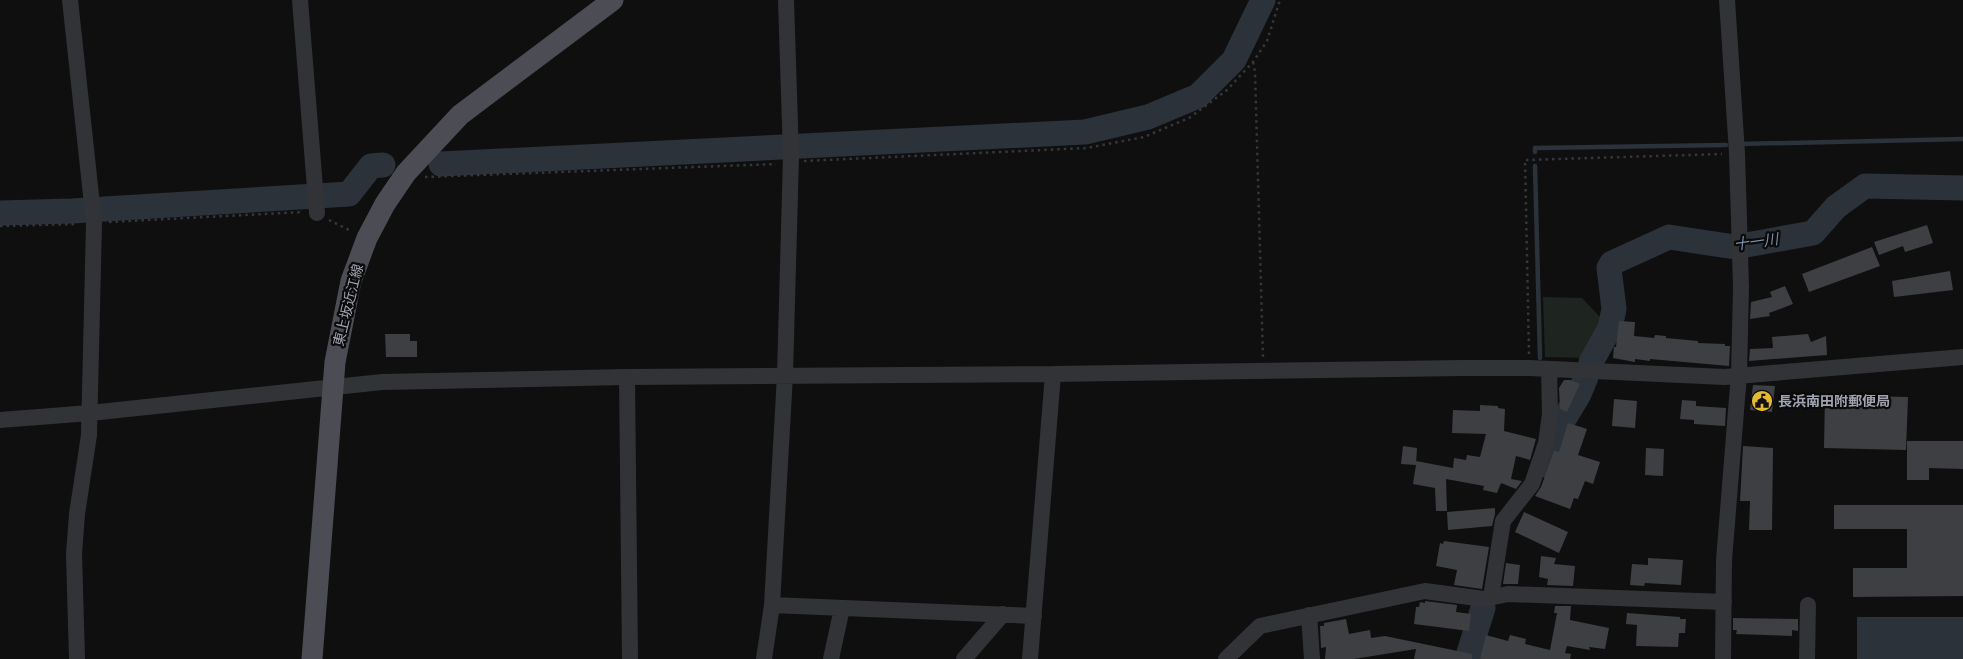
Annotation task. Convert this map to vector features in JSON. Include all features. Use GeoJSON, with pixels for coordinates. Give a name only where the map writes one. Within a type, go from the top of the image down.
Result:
{"type":"FeatureCollection","features":[{"type":"Feature","properties":{"kind":"main road","name":"東上坂近江線"},"geometry":{"type":"LineString","coordinates":[[312,659],[335,362],[351,281],[367,238],[385,204],[406,173],[460,115],[612,0]]}},
{"type":"Feature","properties":{"kind":"street"},"geometry":{"type":"LineString","coordinates":[[70,0],[94,221],[89,435],[77,514],[74,554],[77,659]]}},
{"type":"Feature","properties":{"kind":"street"},"geometry":{"type":"LineString","coordinates":[[300,0],[317,211]]}},
{"type":"Feature","properties":{"kind":"street"},"geometry":{"type":"LineString","coordinates":[[764,659],[772,605],[785,375],[791,152],[786,0]]}},
{"type":"Feature","properties":{"kind":"street"},"geometry":{"type":"LineString","coordinates":[[1723,659],[1724,560],[1740,374],[1741,287],[1737,153],[1727,0]]}},
{"type":"Feature","properties":{"kind":"street"},"geometry":{"type":"LineString","coordinates":[[0,420],[90,413],[382,382],[627,376],[1053,374],[1529,368],[1725,377],[1740,374],[1963,357]]}},
{"type":"Feature","properties":{"kind":"street"},"geometry":{"type":"LineString","coordinates":[[1491,597],[1503,521],[1532,484],[1546,443],[1550,414],[1550,369]]}},
{"type":"Feature","properties":{"kind":"street"},"geometry":{"type":"LineString","coordinates":[[1030,659],[1053,374]]}},
{"type":"Feature","properties":{"kind":"street"},"geometry":{"type":"LineString","coordinates":[[627,376],[630,659]]}},
{"type":"Feature","properties":{"kind":"street"},"geometry":{"type":"LineString","coordinates":[[1226,659],[1260,626],[1425,591],[1484,600],[1508,594],[1724,602]]}},
{"type":"Feature","properties":{"kind":"street"},"geometry":{"type":"LineString","coordinates":[[772,605],[1034,616]]}},
{"type":"Feature","properties":{"kind":"street"},"geometry":{"type":"LineString","coordinates":[[1807,659],[1808,605]]}},
{"type":"Feature","properties":{"kind":"street"},"geometry":{"type":"LineString","coordinates":[[831,659],[842,608]]}},
{"type":"Feature","properties":{"kind":"street"},"geometry":{"type":"LineString","coordinates":[[964,659],[1004,614]]}},
{"type":"Feature","properties":{"kind":"street"},"geometry":{"type":"LineString","coordinates":[[1309,615],[1312,659]]}},
{"type":"Feature","properties":{"kind":"path"},"geometry":{"type":"LineString","coordinates":[[406,173],[430,178],[768,165],[791,152],[1087,148],[1144,136],[1189,118],[1227,90],[1253,62],[1267,40],[1280,0]]}},
{"type":"Feature","properties":{"kind":"path"},"geometry":{"type":"LineString","coordinates":[[1253,62],[1256,72],[1263,370]]}},
{"type":"Feature","properties":{"kind":"path"},"geometry":{"type":"LineString","coordinates":[[1529,368],[1525,160],[1737,153]]}},
{"type":"Feature","properties":{"kind":"path"},"geometry":{"type":"LineString","coordinates":[[0,226],[317,211],[367,238]]}},
{"type":"Feature","properties":{"kind":"shaded area"},"geometry":{"type":"Polygon","coordinates":[[[1543,297],[1582,298],[1604,321],[1585,358],[1545,357],[1543,297]]]}},
{"type":"Feature","properties":{"kind":"shaded area"},"geometry":{"type":"Polygon","coordinates":[[[1857,617],[1963,617],[1963,659],[1857,659],[1857,617]]]}},
{"type":"Feature","properties":{"kind":"building"},"geometry":{"type":"Polygon","coordinates":[[[1927,225],[1933,243],[1905,252],[1903,246],[1879,255],[1874,242],[1927,225]]]}},
{"type":"Feature","properties":{"kind":"building"},"geometry":{"type":"Polygon","coordinates":[[[1872,247],[1880,266],[1809,292],[1802,274],[1872,247]]]}},
{"type":"Feature","properties":{"kind":"building"},"geometry":{"type":"Polygon","coordinates":[[[1950,271],[1953,290],[1894,297],[1892,281],[1950,271]]]}},
{"type":"Feature","properties":{"kind":"building"},"geometry":{"type":"Polygon","coordinates":[[[1785,286],[1793,304],[1769,313],[1770,316],[1750,319],[1751,302],[1772,297],[1770,292],[1785,286]]]}},
{"type":"Feature","properties":{"kind":"building"},"geometry":{"type":"Polygon","coordinates":[[[1619,321],[1635,322],[1634,336],[1654,338],[1655,335],[1666,336],[1666,338],[1698,341],[1698,343],[1725,344],[1725,346],[1730,346],[1729,366],[1650,359],[1650,361],[1635,359],[1635,362],[1613,358],[1619,321]]]}},
{"type":"Feature","properties":{"kind":"building"},"geometry":{"type":"Polygon","coordinates":[[[385,334],[410,334],[410,341],[417,341],[417,357],[386,357],[385,334]]]}},
{"type":"Feature","properties":{"kind":"building"},"geometry":{"type":"Polygon","coordinates":[[[1808,334],[1811,342],[1826,336],[1827,355],[1749,361],[1750,349],[1773,348],[1772,337],[1808,334]]]}},
{"type":"Feature","properties":{"kind":"building"},"geometry":{"type":"Polygon","coordinates":[[[1564,380],[1580,384],[1567,412],[1560,409],[1559,388],[1564,380]]]}},
{"type":"Feature","properties":{"kind":"building"},"geometry":{"type":"Polygon","coordinates":[[[1753,385],[1775,386],[1772,412],[1750,410],[1753,385]]]}},
{"type":"Feature","properties":{"kind":"building"},"geometry":{"type":"Polygon","coordinates":[[[1825,395],[1908,397],[1906,450],[1824,448],[1825,395]]]}},
{"type":"Feature","properties":{"kind":"building"},"geometry":{"type":"Polygon","coordinates":[[[1614,399],[1637,401],[1635,428],[1612,426],[1614,399]]]}},
{"type":"Feature","properties":{"kind":"building"},"geometry":{"type":"Polygon","coordinates":[[[1682,400],[1696,401],[1696,406],[1726,408],[1725,426],[1694,424],[1694,420],[1680,419],[1682,400]]]}},
{"type":"Feature","properties":{"kind":"building"},"geometry":{"type":"Polygon","coordinates":[[[1480,405],[1498,406],[1498,408],[1505,409],[1504,431],[1536,439],[1530,460],[1516,456],[1511,479],[1522,481],[1516,489],[1501,483],[1497,493],[1483,490],[1484,486],[1446,479],[1447,511],[1436,511],[1435,488],[1413,484],[1416,465],[1401,464],[1403,446],[1417,448],[1416,461],[1453,468],[1454,458],[1466,460],[1467,455],[1480,457],[1486,434],[1452,433],[1453,410],[1480,411],[1480,405]]]}},
{"type":"Feature","properties":{"kind":"building"},"geometry":{"type":"Polygon","coordinates":[[[1568,423],[1587,429],[1578,455],[1600,462],[1593,484],[1585,481],[1578,499],[1574,498],[1570,509],[1535,496],[1541,487],[1554,451],[1559,452],[1568,423]]]}},
{"type":"Feature","properties":{"kind":"building"},"geometry":{"type":"Polygon","coordinates":[[[1907,441],[1963,441],[1963,469],[1929,468],[1929,480],[1907,480],[1907,441]]]}},
{"type":"Feature","properties":{"kind":"building"},"geometry":{"type":"Polygon","coordinates":[[[1743,446],[1773,448],[1772,530],[1749,530],[1750,501],[1740,501],[1743,446]]]}},
{"type":"Feature","properties":{"kind":"building"},"geometry":{"type":"Polygon","coordinates":[[[1646,448],[1664,449],[1663,476],[1645,475],[1646,448]]]}},
{"type":"Feature","properties":{"kind":"building"},"geometry":{"type":"Polygon","coordinates":[[[1834,505],[1963,505],[1963,596],[1853,597],[1853,568],[1907,568],[1907,529],[1834,529],[1834,505]]]}},
{"type":"Feature","properties":{"kind":"building"},"geometry":{"type":"Polygon","coordinates":[[[1495,508],[1492,526],[1448,530],[1447,512],[1495,508]]]}},
{"type":"Feature","properties":{"kind":"building"},"geometry":{"type":"Polygon","coordinates":[[[1524,512],[1568,532],[1559,553],[1515,532],[1524,512]]]}},
{"type":"Feature","properties":{"kind":"building"},"geometry":{"type":"Polygon","coordinates":[[[1444,541],[1489,547],[1482,589],[1454,585],[1457,570],[1436,566],[1440,543],[1443,544],[1444,541]]]}},
{"type":"Feature","properties":{"kind":"building"},"geometry":{"type":"Polygon","coordinates":[[[1541,556],[1556,558],[1554,564],[1575,566],[1573,586],[1547,585],[1548,579],[1539,577],[1541,556]]]}},
{"type":"Feature","properties":{"kind":"building"},"geometry":{"type":"Polygon","coordinates":[[[1648,558],[1683,560],[1681,585],[1645,583],[1644,586],[1630,585],[1632,564],[1648,565],[1648,558]]]}},
{"type":"Feature","properties":{"kind":"building"},"geometry":{"type":"Polygon","coordinates":[[[1506,563],[1520,565],[1518,584],[1503,584],[1506,563]]]}},
{"type":"Feature","properties":{"kind":"building"},"geometry":{"type":"Polygon","coordinates":[[[1425,601],[1457,605],[1456,612],[1471,614],[1469,631],[1414,624],[1416,607],[1419,607],[1420,602],[1425,603],[1425,601]]]}},
{"type":"Feature","properties":{"kind":"building"},"geometry":{"type":"Polygon","coordinates":[[[1555,606],[1571,606],[1570,620],[1609,628],[1605,649],[1589,647],[1590,650],[1567,646],[1565,653],[1571,654],[1570,659],[1480,659],[1486,635],[1508,641],[1510,635],[1526,639],[1525,644],[1550,650],[1557,613],[1554,613],[1555,606]]]}},
{"type":"Feature","properties":{"kind":"building"},"geometry":{"type":"Polygon","coordinates":[[[1627,613],[1686,619],[1685,633],[1679,633],[1678,647],[1636,646],[1637,625],[1626,624],[1627,613]]]}},
{"type":"Feature","properties":{"kind":"building"},"geometry":{"type":"Polygon","coordinates":[[[1733,618],[1798,619],[1798,631],[1792,630],[1792,636],[1736,634],[1737,630],[1733,630],[1733,618]]]}},
{"type":"Feature","properties":{"kind":"building"},"geometry":{"type":"Polygon","coordinates":[[[1346,619],[1349,634],[1370,630],[1371,638],[1385,636],[1472,654],[1472,659],[1414,659],[1416,649],[1354,659],[1325,659],[1326,647],[1321,648],[1320,626],[1324,626],[1324,623],[1346,619]]]}},
{"type":"Feature","properties":{"kind":"waterway"},"geometry":{"type":"LineString","coordinates":[[441,164],[1085,132],[1148,117],[1198,96],[1234,60],[1263,0]]}},
{"type":"Feature","properties":{"kind":"waterway"},"geometry":{"type":"LineString","coordinates":[[1740,144],[1963,139]]}},
{"type":"Feature","properties":{"kind":"waterway"},"geometry":{"type":"LineString","coordinates":[[1535,152],[1535,148],[1726,145]]}},
{"type":"Feature","properties":{"kind":"waterway"},"geometry":{"type":"LineString","coordinates":[[0,213],[72,211],[349,194],[371,166],[383,165]]}},
{"type":"Feature","properties":{"kind":"waterway"},"geometry":{"type":"LineString","coordinates":[[1535,166],[1540,358]]}},
{"type":"Feature","properties":{"kind":"waterway","name":"十一川"},"geometry":{"type":"LineString","coordinates":[[1591,362],[1610,328],[1614,309],[1609,268],[1612,263],[1669,237],[1735,247],[1813,233],[1836,207],[1865,186],[1963,188]]}},
{"type":"Feature","properties":{"kind":"waterway","name":"十一川"},"geometry":{"type":"LineString","coordinates":[[1546,465],[1555,434],[1579,394],[1586,377]]}},
{"type":"Feature","properties":{"kind":"waterway","name":"十一川"},"geometry":{"type":"LineString","coordinates":[[1467,659],[1483,608]]}},
{"type":"Feature","properties":{"kind":"place","name":"長浜南田附郵便局"},"geometry":{"type":"Point","coordinates":[1762,401]}}]}
